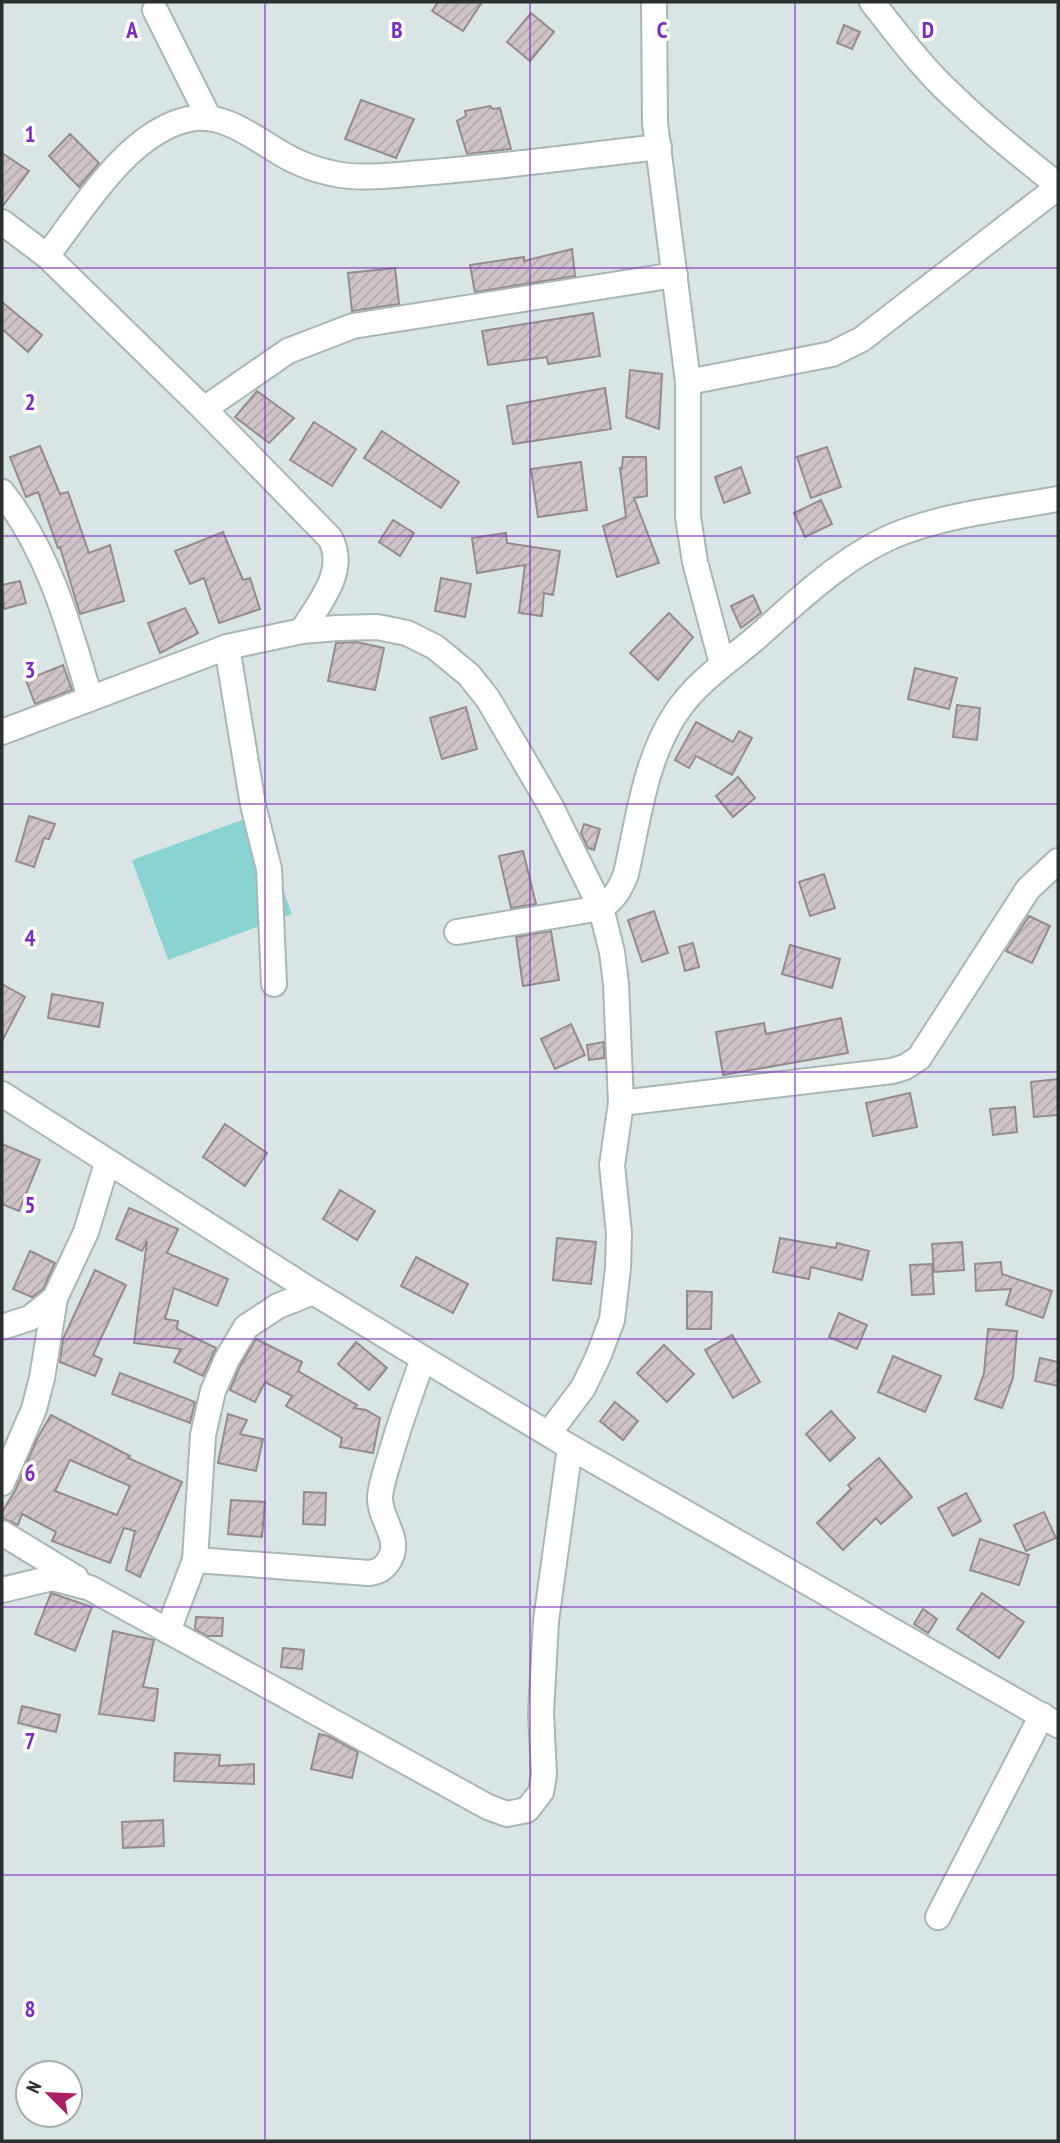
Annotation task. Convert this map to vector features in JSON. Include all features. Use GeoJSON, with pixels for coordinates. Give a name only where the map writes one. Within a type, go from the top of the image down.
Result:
{"type":"FeatureCollection","features":[{"type":"Feature","properties":{"kind":"street"},"geometry":{"type":"LineString","coordinates":[[654,2],[655,123],[688,382],[688,517],[695,562],[722,664]]}},
{"type":"Feature","properties":{"kind":"street"},"geometry":{"type":"LineString","coordinates":[[688,382],[832,354],[862,339],[1058,186],[951,95],[872,2]]}},
{"type":"Feature","properties":{"kind":"street"},"geometry":{"type":"LineString","coordinates":[[155,10],[209,118]]}},
{"type":"Feature","properties":{"kind":"street"},"geometry":{"type":"LineString","coordinates":[[47,256],[102,184],[138,145],[167,126],[191,118],[209,118],[231,125],[292,160],[338,175],[392,175],[470,169],[659,147]]}},
{"type":"Feature","properties":{"kind":"street"},"geometry":{"type":"LineString","coordinates":[[2,222],[47,256],[204,409],[330,538],[336,551],[337,565],[303,631]]}},
{"type":"Feature","properties":{"kind":"street"},"geometry":{"type":"LineString","coordinates":[[204,409],[288,351],[353,326],[675,275]]}},
{"type":"Feature","properties":{"kind":"street"},"geometry":{"type":"LineString","coordinates":[[2,492],[27,531],[50,575],[66,617],[90,698]]}},
{"type":"Feature","properties":{"kind":"street"},"geometry":{"type":"LineString","coordinates":[[457,932],[601,908],[614,899],[623,881],[654,759],[675,713],[692,692],[722,664],[811,590],[876,545],[902,533],[951,518],[1058,499]]}},
{"type":"Feature","properties":{"kind":"street"},"geometry":{"type":"LineString","coordinates":[[2,732],[227,647],[303,631],[377,627],[407,633],[435,647],[469,675],[488,699],[550,805],[601,908],[612,952],[616,984],[621,1103],[612,1165],[619,1233],[612,1320],[560,1440],[541,1713],[544,1775],[541,1793],[527,1810],[507,1814],[488,1807],[90,1588],[2,1533]]}},
{"type":"Feature","properties":{"kind":"street"},"geometry":{"type":"LineString","coordinates":[[227,647],[253,805],[270,869],[274,984]]}},
{"type":"Feature","properties":{"kind":"street"},"geometry":{"type":"LineString","coordinates":[[621,1103],[879,1073],[905,1067],[919,1058],[937,1033],[1028,889],[1058,861]]}},
{"type":"Feature","properties":{"kind":"street"},"geometry":{"type":"LineString","coordinates":[[2,1094],[107,1163],[423,1359],[1050,1720],[938,1917]]}},
{"type":"Feature","properties":{"kind":"street"},"geometry":{"type":"LineString","coordinates":[[2,1483],[34,1409],[55,1298],[86,1232],[107,1163]]}},
{"type":"Feature","properties":{"kind":"street"},"geometry":{"type":"LineString","coordinates":[[168,1630],[195,1560],[203,1435],[213,1391],[227,1359],[246,1327],[278,1306],[313,1292]]}},
{"type":"Feature","properties":{"kind":"street"},"geometry":{"type":"LineString","coordinates":[[2,1327],[30,1318],[55,1298]]}},
{"type":"Feature","properties":{"kind":"street"},"geometry":{"type":"LineString","coordinates":[[195,1560],[369,1573],[377,1573],[385,1567],[393,1544],[380,1510],[380,1494],[423,1359]]}},
{"type":"Feature","properties":{"kind":"street"},"geometry":{"type":"LineString","coordinates":[[2,1590],[52,1578],[90,1588]]}},
{"type":"Feature","properties":{"kind":"shaded area"},"geometry":{"type":"Polygon","coordinates":[[[256,815],[292,914],[168,960],[132,860],[256,815]]]}},
{"type":"Feature","properties":{"kind":"building"},"geometry":{"type":"Polygon","coordinates":[[[438,2],[482,2],[463,31],[432,11],[438,2]]]}},
{"type":"Feature","properties":{"kind":"building"},"geometry":{"type":"Polygon","coordinates":[[[531,13],[554,32],[530,61],[507,42],[531,13]]]}},
{"type":"Feature","properties":{"kind":"building"},"geometry":{"type":"Polygon","coordinates":[[[844,25],[860,32],[852,49],[837,43],[844,25]]]}},
{"type":"Feature","properties":{"kind":"building"},"geometry":{"type":"Polygon","coordinates":[[[361,100],[414,119],[396,158],[345,139],[361,100]]]}},
{"type":"Feature","properties":{"kind":"building"},"geometry":{"type":"Polygon","coordinates":[[[490,106],[493,109],[500,108],[511,149],[467,154],[457,121],[466,116],[465,111],[490,106]]]}},
{"type":"Feature","properties":{"kind":"building"},"geometry":{"type":"Polygon","coordinates":[[[70,134],[99,163],[79,187],[49,156],[70,134]]]}},
{"type":"Feature","properties":{"kind":"building"},"geometry":{"type":"Polygon","coordinates":[[[2,153],[29,171],[2,207],[2,153]]]}},
{"type":"Feature","properties":{"kind":"building"},"geometry":{"type":"Polygon","coordinates":[[[572,249],[575,276],[475,292],[470,265],[524,257],[524,261],[572,249]]]}},
{"type":"Feature","properties":{"kind":"building"},"geometry":{"type":"Polygon","coordinates":[[[395,268],[399,304],[352,311],[348,273],[395,268]]]}},
{"type":"Feature","properties":{"kind":"building"},"geometry":{"type":"Polygon","coordinates":[[[2,302],[42,335],[28,352],[2,329],[2,302]]]}},
{"type":"Feature","properties":{"kind":"building"},"geometry":{"type":"Polygon","coordinates":[[[593,313],[600,356],[548,364],[547,357],[488,365],[482,331],[593,313]]]}},
{"type":"Feature","properties":{"kind":"building"},"geometry":{"type":"Polygon","coordinates":[[[630,370],[662,374],[659,429],[626,417],[630,370]]]}},
{"type":"Feature","properties":{"kind":"building"},"geometry":{"type":"Polygon","coordinates":[[[605,388],[611,429],[513,444],[507,406],[605,388]]]}},
{"type":"Feature","properties":{"kind":"building"},"geometry":{"type":"Polygon","coordinates":[[[257,391],[294,418],[269,443],[235,417],[257,391]]]}},
{"type":"Feature","properties":{"kind":"building"},"geometry":{"type":"Polygon","coordinates":[[[314,422],[356,449],[332,486],[290,460],[314,422]]]}},
{"type":"Feature","properties":{"kind":"building"},"geometry":{"type":"Polygon","coordinates":[[[382,431],[459,482],[441,508],[364,458],[382,431]]]}},
{"type":"Feature","properties":{"kind":"building"},"geometry":{"type":"Polygon","coordinates":[[[40,446],[60,494],[68,492],[89,553],[110,545],[124,601],[80,614],[60,547],[58,548],[38,492],[26,497],[10,457],[40,446]]]}},
{"type":"Feature","properties":{"kind":"building"},"geometry":{"type":"Polygon","coordinates":[[[827,447],[841,487],[811,498],[797,457],[827,447]]]}},
{"type":"Feature","properties":{"kind":"building"},"geometry":{"type":"Polygon","coordinates":[[[623,457],[646,457],[647,496],[634,498],[659,563],[617,577],[603,526],[626,517],[620,468],[623,457]]]}},
{"type":"Feature","properties":{"kind":"building"},"geometry":{"type":"Polygon","coordinates":[[[581,462],[587,510],[538,517],[531,469],[581,462]]]}},
{"type":"Feature","properties":{"kind":"building"},"geometry":{"type":"Polygon","coordinates":[[[741,467],[750,493],[724,503],[715,477],[741,467]]]}},
{"type":"Feature","properties":{"kind":"building"},"geometry":{"type":"Polygon","coordinates":[[[821,500],[832,524],[805,537],[794,513],[821,500]]]}},
{"type":"Feature","properties":{"kind":"building"},"geometry":{"type":"Polygon","coordinates":[[[393,520],[414,533],[400,556],[379,542],[393,520]]]}},
{"type":"Feature","properties":{"kind":"building"},"geometry":{"type":"Polygon","coordinates":[[[223,532],[243,580],[250,578],[260,609],[219,623],[204,578],[190,584],[175,551],[223,532]]]}},
{"type":"Feature","properties":{"kind":"building"},"geometry":{"type":"Polygon","coordinates":[[[506,533],[507,543],[560,551],[553,595],[544,593],[542,616],[519,613],[525,565],[477,573],[472,538],[506,533]]]}},
{"type":"Feature","properties":{"kind":"building"},"geometry":{"type":"Polygon","coordinates":[[[441,578],[471,584],[465,617],[435,611],[441,578]]]}},
{"type":"Feature","properties":{"kind":"building"},"geometry":{"type":"Polygon","coordinates":[[[20,581],[26,603],[4,609],[2,585],[20,581]]]}},
{"type":"Feature","properties":{"kind":"building"},"geometry":{"type":"Polygon","coordinates":[[[753,595],[761,613],[741,628],[731,606],[753,595]]]}},
{"type":"Feature","properties":{"kind":"building"},"geometry":{"type":"Polygon","coordinates":[[[185,608],[198,633],[160,653],[148,623],[185,608]]]}},
{"type":"Feature","properties":{"kind":"building"},"geometry":{"type":"Polygon","coordinates":[[[669,613],[693,637],[658,680],[630,653],[669,613]]]}},
{"type":"Feature","properties":{"kind":"building"},"geometry":{"type":"Polygon","coordinates":[[[356,642],[384,648],[375,690],[328,681],[336,643],[356,642]]]}},
{"type":"Feature","properties":{"kind":"building"},"geometry":{"type":"Polygon","coordinates":[[[63,665],[72,690],[35,704],[26,680],[63,665]]]}},
{"type":"Feature","properties":{"kind":"building"},"geometry":{"type":"Polygon","coordinates":[[[915,668],[957,678],[949,709],[908,699],[915,668]]]}},
{"type":"Feature","properties":{"kind":"building"},"geometry":{"type":"Polygon","coordinates":[[[957,705],[980,708],[977,740],[953,737],[957,705]]]}},
{"type":"Feature","properties":{"kind":"building"},"geometry":{"type":"Polygon","coordinates":[[[466,707],[477,749],[442,759],[430,718],[466,707]]]}},
{"type":"Feature","properties":{"kind":"building"},"geometry":{"type":"Polygon","coordinates":[[[696,722],[733,742],[739,731],[752,738],[732,775],[696,756],[689,768],[675,760],[696,722]]]}},
{"type":"Feature","properties":{"kind":"building"},"geometry":{"type":"Polygon","coordinates":[[[738,777],[755,798],[733,817],[716,796],[738,777]]]}},
{"type":"Feature","properties":{"kind":"building"},"geometry":{"type":"Polygon","coordinates":[[[29,816],[55,824],[49,839],[44,838],[34,867],[16,861],[29,816]]]}},
{"type":"Feature","properties":{"kind":"building"},"geometry":{"type":"Polygon","coordinates":[[[584,824],[600,829],[594,850],[588,848],[581,833],[584,824]]]}},
{"type":"Feature","properties":{"kind":"building"},"geometry":{"type":"Polygon","coordinates":[[[523,851],[536,904],[511,908],[499,856],[523,851]]]}},
{"type":"Feature","properties":{"kind":"building"},"geometry":{"type":"Polygon","coordinates":[[[824,874],[835,908],[810,916],[799,882],[824,874]]]}},
{"type":"Feature","properties":{"kind":"building"},"geometry":{"type":"Polygon","coordinates":[[[654,911],[668,953],[642,962],[628,920],[654,911]]]}},
{"type":"Feature","properties":{"kind":"building"},"geometry":{"type":"Polygon","coordinates":[[[1029,916],[1050,926],[1032,963],[1006,951],[1029,916]]]}},
{"type":"Feature","properties":{"kind":"building"},"geometry":{"type":"Polygon","coordinates":[[[551,931],[559,980],[523,986],[516,937],[551,931]]]}},
{"type":"Feature","properties":{"kind":"building"},"geometry":{"type":"Polygon","coordinates":[[[693,943],[699,967],[685,971],[679,947],[693,943]]]}},
{"type":"Feature","properties":{"kind":"building"},"geometry":{"type":"Polygon","coordinates":[[[790,945],[840,959],[832,988],[782,974],[790,945]]]}},
{"type":"Feature","properties":{"kind":"building"},"geometry":{"type":"Polygon","coordinates":[[[2,984],[25,997],[2,1041],[2,984]]]}},
{"type":"Feature","properties":{"kind":"building"},"geometry":{"type":"Polygon","coordinates":[[[52,994],[103,1003],[99,1027],[48,1018],[52,994]]]}},
{"type":"Feature","properties":{"kind":"building"},"geometry":{"type":"Polygon","coordinates":[[[841,1018],[848,1053],[723,1075],[716,1032],[764,1023],[766,1034],[841,1018]]]}},
{"type":"Feature","properties":{"kind":"building"},"geometry":{"type":"Polygon","coordinates":[[[571,1024],[585,1055],[555,1069],[541,1039],[571,1024]]]}},
{"type":"Feature","properties":{"kind":"building"},"geometry":{"type":"Polygon","coordinates":[[[604,1042],[604,1058],[589,1060],[587,1045],[604,1042]]]}},
{"type":"Feature","properties":{"kind":"building"},"geometry":{"type":"Polygon","coordinates":[[[1058,1079],[1058,1115],[1034,1117],[1031,1082],[1058,1079]]]}},
{"type":"Feature","properties":{"kind":"building"},"geometry":{"type":"Polygon","coordinates":[[[910,1093],[917,1127],[873,1136],[866,1103],[910,1093]]]}},
{"type":"Feature","properties":{"kind":"building"},"geometry":{"type":"Polygon","coordinates":[[[1015,1107],[1017,1132],[993,1135],[990,1109],[1015,1107]]]}},
{"type":"Feature","properties":{"kind":"building"},"geometry":{"type":"Polygon","coordinates":[[[225,1124],[267,1153],[245,1186],[203,1157],[225,1124]]]}},
{"type":"Feature","properties":{"kind":"building"},"geometry":{"type":"Polygon","coordinates":[[[2,1144],[40,1160],[19,1211],[2,1204],[2,1144]]]}},
{"type":"Feature","properties":{"kind":"building"},"geometry":{"type":"Polygon","coordinates":[[[340,1190],[375,1211],[357,1240],[323,1219],[340,1190]]]}},
{"type":"Feature","properties":{"kind":"building"},"geometry":{"type":"Polygon","coordinates":[[[129,1208],[178,1229],[167,1253],[228,1279],[217,1306],[174,1288],[165,1319],[178,1321],[177,1329],[216,1348],[203,1376],[174,1362],[181,1349],[134,1343],[147,1241],[142,1251],[116,1239],[129,1208]]]}},
{"type":"Feature","properties":{"kind":"building"},"geometry":{"type":"Polygon","coordinates":[[[557,1238],[596,1242],[591,1284],[553,1280],[557,1238]]]}},
{"type":"Feature","properties":{"kind":"building"},"geometry":{"type":"Polygon","coordinates":[[[780,1238],[836,1248],[837,1243],[869,1251],[862,1280],[811,1267],[809,1279],[773,1272],[780,1238]]]}},
{"type":"Feature","properties":{"kind":"building"},"geometry":{"type":"Polygon","coordinates":[[[962,1242],[964,1270],[934,1272],[932,1244],[962,1242]]]}},
{"type":"Feature","properties":{"kind":"building"},"geometry":{"type":"Polygon","coordinates":[[[30,1251],[55,1263],[43,1289],[32,1297],[13,1289],[30,1251]]]}},
{"type":"Feature","properties":{"kind":"building"},"geometry":{"type":"Polygon","coordinates":[[[416,1257],[468,1284],[453,1313],[401,1286],[416,1257]]]}},
{"type":"Feature","properties":{"kind":"building"},"geometry":{"type":"Polygon","coordinates":[[[1001,1262],[1002,1274],[1052,1291],[1043,1318],[1006,1305],[1011,1289],[976,1291],[975,1264],[1001,1262]]]}},
{"type":"Feature","properties":{"kind":"building"},"geometry":{"type":"Polygon","coordinates":[[[932,1264],[934,1294],[912,1295],[910,1265],[932,1264]]]}},
{"type":"Feature","properties":{"kind":"building"},"geometry":{"type":"Polygon","coordinates":[[[95,1270],[126,1285],[93,1355],[102,1359],[95,1376],[60,1362],[63,1339],[95,1270]]]}},
{"type":"Feature","properties":{"kind":"building"},"geometry":{"type":"Polygon","coordinates":[[[687,1291],[712,1292],[711,1329],[687,1329],[687,1291]]]}},
{"type":"Feature","properties":{"kind":"building"},"geometry":{"type":"Polygon","coordinates":[[[839,1313],[867,1325],[857,1349],[829,1337],[839,1313]]]}},
{"type":"Feature","properties":{"kind":"building"},"geometry":{"type":"Polygon","coordinates":[[[988,1329],[1017,1331],[1013,1378],[1002,1408],[975,1399],[984,1373],[988,1329]]]}},
{"type":"Feature","properties":{"kind":"building"},"geometry":{"type":"Polygon","coordinates":[[[732,1335],[760,1382],[733,1398],[705,1350],[732,1335]]]}},
{"type":"Feature","properties":{"kind":"building"},"geometry":{"type":"Polygon","coordinates":[[[256,1339],[302,1362],[298,1371],[357,1405],[354,1408],[366,1410],[380,1418],[373,1453],[340,1447],[342,1438],[286,1406],[292,1396],[265,1382],[255,1402],[230,1390],[256,1339]]]}},
{"type":"Feature","properties":{"kind":"building"},"geometry":{"type":"Polygon","coordinates":[[[356,1342],[387,1368],[369,1390],[338,1364],[356,1342]]]}},
{"type":"Feature","properties":{"kind":"building"},"geometry":{"type":"Polygon","coordinates":[[[664,1345],[694,1374],[667,1402],[637,1373],[664,1345]]]}},
{"type":"Feature","properties":{"kind":"building"},"geometry":{"type":"Polygon","coordinates":[[[893,1356],[941,1376],[925,1412],[878,1392],[893,1356]]]}},
{"type":"Feature","properties":{"kind":"building"},"geometry":{"type":"Polygon","coordinates":[[[1040,1358],[1058,1362],[1058,1386],[1035,1381],[1040,1358]]]}},
{"type":"Feature","properties":{"kind":"building"},"geometry":{"type":"Polygon","coordinates":[[[120,1373],[195,1402],[190,1423],[112,1394],[120,1373]]]}},
{"type":"Feature","properties":{"kind":"building"},"geometry":{"type":"Polygon","coordinates":[[[615,1402],[638,1421],[623,1440],[600,1421],[615,1402]]]}},
{"type":"Feature","properties":{"kind":"building"},"geometry":{"type":"Polygon","coordinates":[[[831,1411],[855,1438],[830,1461],[806,1434],[831,1411]]]}},
{"type":"Feature","properties":{"kind":"building"},"geometry":{"type":"Polygon","coordinates":[[[228,1414],[247,1420],[240,1434],[263,1439],[256,1471],[218,1463],[228,1414]]]}},
{"type":"Feature","properties":{"kind":"building"},"geometry":{"type":"Polygon","coordinates":[[[51,1415],[130,1456],[128,1458],[182,1482],[140,1577],[126,1570],[135,1531],[124,1528],[110,1563],[52,1541],[56,1532],[22,1514],[18,1525],[2,1518],[2,1512],[16,1489],[37,1439],[51,1415]],[[70,1460],[55,1491],[117,1515],[130,1486],[70,1460]]]}},
{"type":"Feature","properties":{"kind":"building"},"geometry":{"type":"Polygon","coordinates":[[[879,1458],[912,1497],[881,1524],[876,1518],[843,1550],[817,1523],[851,1489],[848,1485],[879,1458]]]}},
{"type":"Feature","properties":{"kind":"building"},"geometry":{"type":"Polygon","coordinates":[[[304,1492],[326,1493],[325,1525],[303,1524],[304,1492]]]}},
{"type":"Feature","properties":{"kind":"building"},"geometry":{"type":"Polygon","coordinates":[[[966,1493],[981,1521],[953,1536],[938,1508],[966,1493]]]}},
{"type":"Feature","properties":{"kind":"building"},"geometry":{"type":"Polygon","coordinates":[[[231,1500],[265,1502],[262,1537],[228,1534],[231,1500]]]}},
{"type":"Feature","properties":{"kind":"building"},"geometry":{"type":"Polygon","coordinates":[[[1044,1512],[1056,1538],[1026,1551],[1014,1525],[1044,1512]]]}},
{"type":"Feature","properties":{"kind":"building"},"geometry":{"type":"Polygon","coordinates":[[[980,1539],[1029,1555],[1019,1585],[970,1570],[980,1539]]]}},
{"type":"Feature","properties":{"kind":"building"},"geometry":{"type":"Polygon","coordinates":[[[51,1593],[92,1607],[75,1651],[35,1634],[51,1593]]]}},
{"type":"Feature","properties":{"kind":"building"},"geometry":{"type":"Polygon","coordinates":[[[982,1593],[1024,1622],[999,1658],[957,1629],[982,1593]]]}},
{"type":"Feature","properties":{"kind":"building"},"geometry":{"type":"Polygon","coordinates":[[[923,1609],[937,1619],[928,1633],[914,1624],[923,1609]]]}},
{"type":"Feature","properties":{"kind":"building"},"geometry":{"type":"Polygon","coordinates":[[[196,1617],[223,1618],[222,1636],[207,1636],[195,1629],[196,1617]]]}},
{"type":"Feature","properties":{"kind":"building"},"geometry":{"type":"Polygon","coordinates":[[[113,1631],[154,1640],[143,1687],[158,1689],[154,1721],[99,1714],[113,1631]]]}},
{"type":"Feature","properties":{"kind":"building"},"geometry":{"type":"Polygon","coordinates":[[[283,1648],[304,1650],[302,1669],[281,1667],[283,1648]]]}},
{"type":"Feature","properties":{"kind":"building"},"geometry":{"type":"Polygon","coordinates":[[[22,1706],[60,1715],[56,1732],[18,1723],[22,1706]]]}},
{"type":"Feature","properties":{"kind":"building"},"geometry":{"type":"Polygon","coordinates":[[[319,1734],[358,1752],[352,1778],[311,1769],[319,1734]]]}},
{"type":"Feature","properties":{"kind":"building"},"geometry":{"type":"Polygon","coordinates":[[[175,1753],[220,1755],[219,1766],[254,1764],[254,1784],[174,1781],[175,1753]]]}},
{"type":"Feature","properties":{"kind":"building"},"geometry":{"type":"Polygon","coordinates":[[[163,1820],[164,1846],[123,1848],[122,1822],[163,1820]]]}}]}
